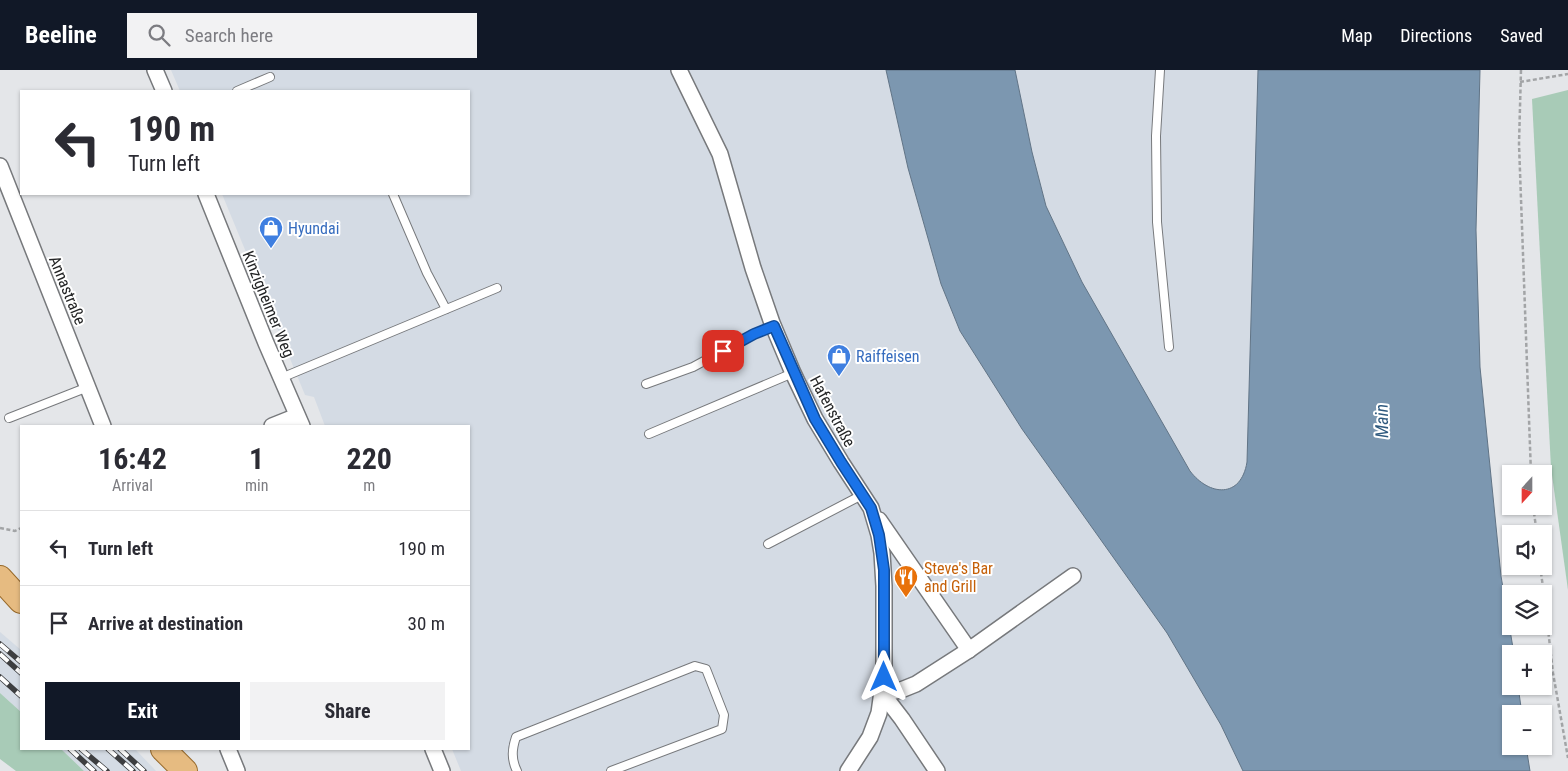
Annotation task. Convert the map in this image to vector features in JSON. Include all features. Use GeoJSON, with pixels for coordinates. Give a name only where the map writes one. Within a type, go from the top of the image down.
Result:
{"type":"FeatureCollection","features":[{"type":"Feature","properties":{"kind":"main road"},"geometry":{"type":"LineString","coordinates":[[0,578],[20,600]]}},
{"type":"Feature","properties":{"kind":"main road"},"geometry":{"type":"LineString","coordinates":[[164,750],[185,771]]}},
{"type":"Feature","properties":{"kind":"street"},"geometry":{"type":"LineString","coordinates":[[155,70],[164,90]]}},
{"type":"Feature","properties":{"kind":"street","name":"Hafenstraße"},"geometry":{"type":"LineString","coordinates":[[679,70],[720,154],[753,268],[774,326],[794,373],[815,419],[871,508],[879,535],[884,570],[884,677],[882,693],[875,727],[848,771]]}},
{"type":"Feature","properties":{"kind":"street","name":"Annastraße"},"geometry":{"type":"LineString","coordinates":[[0,166],[103,425]]}},
{"type":"Feature","properties":{"kind":"street","name":"Kinzigheimer Weg"},"geometry":{"type":"LineString","coordinates":[[206,195],[299,421]]}},
{"type":"Feature","properties":{"kind":"street"},"geometry":{"type":"LineString","coordinates":[[277,425],[299,421]]}},
{"type":"Feature","properties":{"kind":"street"},"geometry":{"type":"LineString","coordinates":[[871,508],[969,650]]}},
{"type":"Feature","properties":{"kind":"street"},"geometry":{"type":"LineString","coordinates":[[937,771],[882,693],[901,690],[916,684],[969,650],[1073,576]]}},
{"type":"Feature","properties":{"kind":"street"},"geometry":{"type":"LineString","coordinates":[[228,750],[237,771]]}},
{"type":"Feature","properties":{"kind":"street"},"geometry":{"type":"LineString","coordinates":[[433,750],[442,771]]}},
{"type":"Feature","properties":{"kind":"lane"},"geometry":{"type":"LineString","coordinates":[[1160,70],[1156,136],[1157,222],[1170,346]]}},
{"type":"Feature","properties":{"kind":"lane"},"geometry":{"type":"LineString","coordinates":[[238,90],[270,77]]}},
{"type":"Feature","properties":{"kind":"lane"},"geometry":{"type":"LineString","coordinates":[[393,195],[427,273],[446,309]]}},
{"type":"Feature","properties":{"kind":"lane"},"geometry":{"type":"LineString","coordinates":[[281,378],[497,288]]}},
{"type":"Feature","properties":{"kind":"lane"},"geometry":{"type":"LineString","coordinates":[[646,384],[692,368],[754,334],[774,326]]}},
{"type":"Feature","properties":{"kind":"lane"},"geometry":{"type":"LineString","coordinates":[[649,434],[794,373]]}},
{"type":"Feature","properties":{"kind":"lane"},"geometry":{"type":"LineString","coordinates":[[9,418],[88,388]]}},
{"type":"Feature","properties":{"kind":"lane"},"geometry":{"type":"LineString","coordinates":[[768,544],[862,495]]}},
{"type":"Feature","properties":{"kind":"lane"},"geometry":{"type":"LineString","coordinates":[[517,771],[514,765],[512,748],[516,736],[695,666],[706,669],[724,715],[722,730],[611,771]]}},
{"type":"Feature","properties":{"kind":"path"},"geometry":{"type":"LineString","coordinates":[[1521,70],[1519,154],[1531,465]]}},
{"type":"Feature","properties":{"kind":"path"},"geometry":{"type":"LineString","coordinates":[[1520,82],[1568,74]]}},
{"type":"Feature","properties":{"kind":"path"},"geometry":{"type":"LineString","coordinates":[[0,528],[15,531],[20,528]]}},
{"type":"Feature","properties":{"kind":"path"},"geometry":{"type":"LineString","coordinates":[[1549,635],[1568,758]]}},
{"type":"Feature","properties":{"kind":"shaded area"},"geometry":{"type":"Polygon","coordinates":[[[171,70],[886,70],[908,168],[941,284],[960,331],[1022,429],[1167,633],[1221,725],[1243,771],[461,771],[452,750],[470,750],[470,425],[325,425],[314,397],[305,395],[222,195],[470,195],[470,90],[180,90],[171,70]]]}},
{"type":"Feature","properties":{"kind":"shaded area"},"geometry":{"type":"Polygon","coordinates":[[[1015,70],[1258,70],[1248,455],[1244,476],[1232,487],[1226,490],[1211,488],[1195,478],[1082,282],[1046,205],[1032,152],[1015,70]]]}},
{"type":"Feature","properties":{"kind":"shaded area"},"geometry":{"type":"Polygon","coordinates":[[[0,632],[20,649],[20,711],[0,693],[0,632]]]}},
{"type":"Feature","properties":{"kind":"shaded area"},"geometry":{"type":"Polygon","coordinates":[[[62,750],[136,750],[156,771],[84,771],[62,750]]]}},
{"type":"Feature","properties":{"kind":"green space"},"geometry":{"type":"Polygon","coordinates":[[[1568,90],[1568,590],[1551,465],[1532,99],[1568,90]]]}},
{"type":"Feature","properties":{"kind":"green space"},"geometry":{"type":"Polygon","coordinates":[[[0,693],[20,711],[20,750],[62,750],[84,771],[16,771],[0,759],[0,693]]]}},
{"type":"Feature","properties":{"kind":"water","name":"Main"},"geometry":{"type":"Polygon","coordinates":[[[886,70],[1015,70],[1032,152],[1046,206],[1082,282],[1190,471],[1206,485],[1223,490],[1231,488],[1238,483],[1244,474],[1247,462],[1258,70],[1480,70],[1476,230],[1480,367],[1502,585],[1502,635],[1511,635],[1512,645],[1502,645],[1502,695],[1519,695],[1521,705],[1502,705],[1502,755],[1527,755],[1530,771],[1243,771],[1221,725],[1167,633],[1022,429],[960,331],[941,284],[908,168],[886,70]]]}},
{"type":"Feature","properties":{"kind":"railway"},"geometry":{"type":"LineString","coordinates":[[0,644],[20,661]]}},
{"type":"Feature","properties":{"kind":"railway"},"geometry":{"type":"LineString","coordinates":[[0,654],[20,672]]}},
{"type":"Feature","properties":{"kind":"railway"},"geometry":{"type":"LineString","coordinates":[[0,677],[20,695]]}},
{"type":"Feature","properties":{"kind":"railway"},"geometry":{"type":"LineString","coordinates":[[71,750],[94,771]]}},
{"type":"Feature","properties":{"kind":"railway"},"geometry":{"type":"LineString","coordinates":[[82,750],[107,771]]}},
{"type":"Feature","properties":{"kind":"railway"},"geometry":{"type":"LineString","coordinates":[[109,750],[133,771]]}},
{"type":"Feature","properties":{"kind":"railway"},"geometry":{"type":"LineString","coordinates":[[121,750],[144,771]]}},
{"type":"Feature","properties":{"kind":"place","name":"Hyundai"},"geometry":{"type":"Point","coordinates":[271,249]}},
{"type":"Feature","properties":{"kind":"place","name":"Raiffeisen"},"geometry":{"type":"Point","coordinates":[839,377]}},
{"type":"Feature","properties":{"kind":"place","name":"Steve's Bar and Grill"},"geometry":{"type":"Point","coordinates":[906,598]}},
{"type":"Feature","properties":{"kind":"route"},"geometry":{"type":"LineString","coordinates":[[723,351],[754,334],[774,326],[815,419],[871,508],[879,535],[884,570],[884,677]]}}]}
